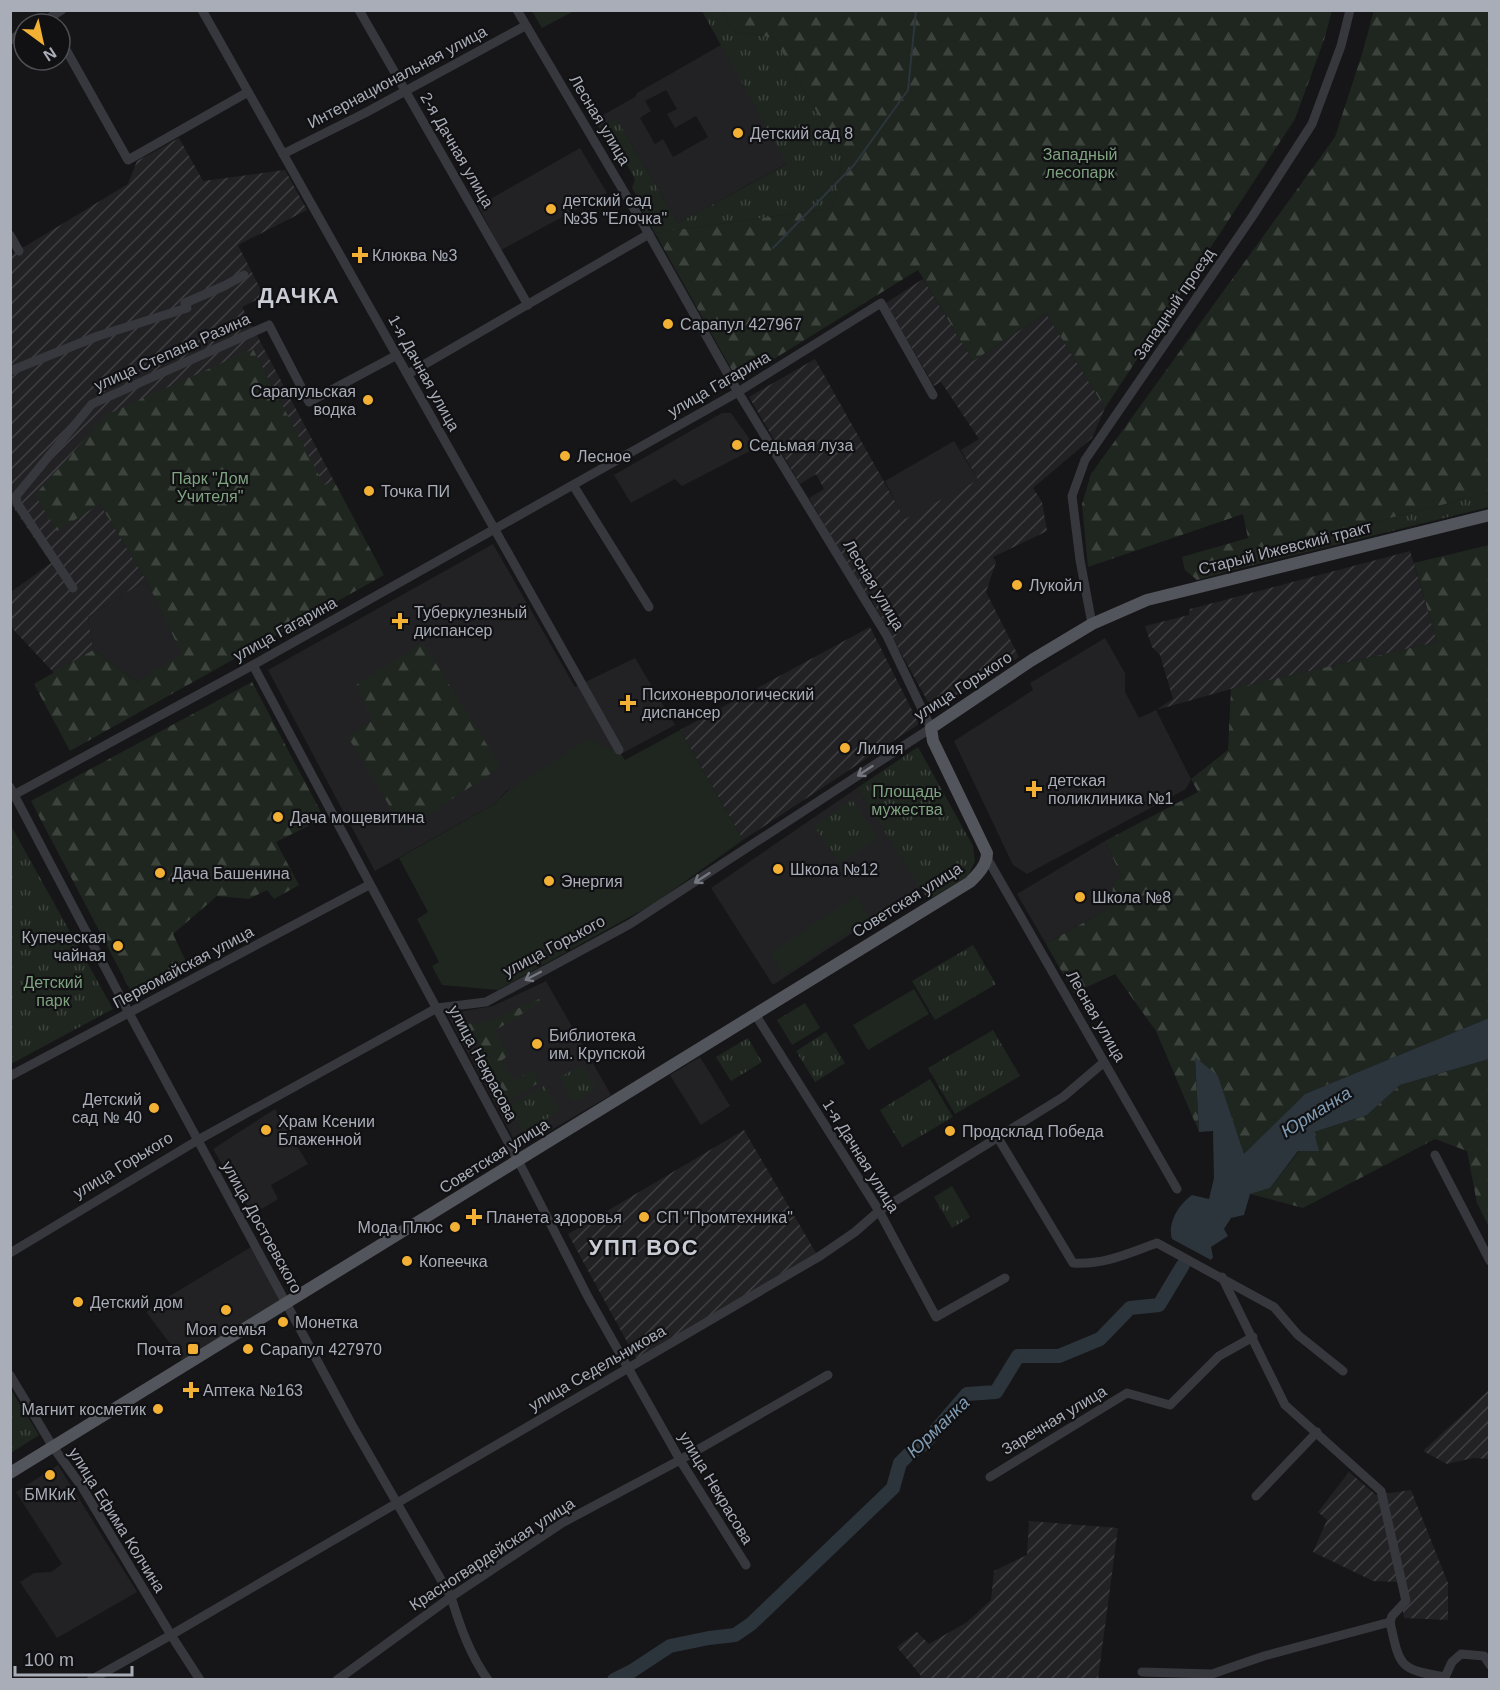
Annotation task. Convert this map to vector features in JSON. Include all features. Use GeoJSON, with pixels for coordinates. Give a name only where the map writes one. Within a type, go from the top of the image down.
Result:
{"type":"FeatureCollection","features":[{"type":"Feature","properties":{"kind":"main road","name":"Старый Ижевский тракт"},"geometry":{"type":"LineString","coordinates":[[1092,624],[1147,600],[1490,515]]}},
{"type":"Feature","properties":{"kind":"main road","name":"улица Горького"},"geometry":{"type":"LineString","coordinates":[[931,728],[1032,660],[1092,624]]}},
{"type":"Feature","properties":{"kind":"main road","name":"Лесная улица"},"geometry":{"type":"LineString","coordinates":[[931,728],[933,741],[987,853],[987,858]]}},
{"type":"Feature","properties":{"kind":"main road","name":"Советская улица"},"geometry":{"type":"LineString","coordinates":[[10,1473],[970,882],[980,872],[987,858]]}},
{"type":"Feature","properties":{"kind":"street","name":"1-я Дачная улица"},"geometry":{"type":"LineString","coordinates":[[202,10],[619,750]]}},
{"type":"Feature","properties":{"kind":"street","name":"2-я Дачная улица"},"geometry":{"type":"LineString","coordinates":[[359,10],[528,305]]}},
{"type":"Feature","properties":{"kind":"street","name":"Лесная улица"},"geometry":{"type":"LineString","coordinates":[[518,10],[525,26],[649,234],[738,392],[887,636],[931,728]]}},
{"type":"Feature","properties":{"kind":"street","name":"Западный проезд"},"geometry":{"type":"LineString","coordinates":[[1092,624],[1080,560],[1072,496],[1085,460],[1252,217],[1312,124],[1341,46],[1350,10]]}},
{"type":"Feature","properties":{"kind":"street","name":"Интернациональная улица"},"geometry":{"type":"LineString","coordinates":[[283,154],[406,92],[525,26]]}},
{"type":"Feature","properties":{"kind":"street"},"geometry":{"type":"LineString","coordinates":[[72,60],[128,160],[248,92]]}},
{"type":"Feature","properties":{"kind":"street"},"geometry":{"type":"LineString","coordinates":[[10,234],[20,251]]}},
{"type":"Feature","properties":{"kind":"street"},"geometry":{"type":"LineString","coordinates":[[408,374],[649,234]]}},
{"type":"Feature","properties":{"kind":"street"},"geometry":{"type":"LineString","coordinates":[[10,371],[98,336],[187,308],[185,303],[244,275]]}},
{"type":"Feature","properties":{"kind":"street","name":"улица Гагарина"},"geometry":{"type":"LineString","coordinates":[[12,793],[253,665],[738,392],[881,303],[933,395]]}},
{"type":"Feature","properties":{"kind":"street","name":"улица Степана Разина"},"geometry":{"type":"LineString","coordinates":[[73,588],[17,503],[16,496],[92,404],[269,326],[309,402],[397,355]]}},
{"type":"Feature","properties":{"kind":"street"},"geometry":{"type":"LineString","coordinates":[[573,485],[649,607]]}},
{"type":"Feature","properties":{"kind":"street","name":"улица Некрасова"},"geometry":{"type":"LineString","coordinates":[[253,665],[518,1160],[588,1297],[680,1460],[746,1565]]}},
{"type":"Feature","properties":{"kind":"street","name":"улица Горького"},"geometry":{"type":"LineString","coordinates":[[10,1253],[198,1140],[437,1008],[486,1002],[630,924],[931,728]]}},
{"type":"Feature","properties":{"kind":"street","name":"улица Достоевского"},"geometry":{"type":"LineString","coordinates":[[12,793],[396,1504],[451,1597],[479,1667],[488,1680]]}},
{"type":"Feature","properties":{"kind":"street","name":"Лесная улица"},"geometry":{"type":"LineString","coordinates":[[987,858],[1177,1189]]}},
{"type":"Feature","properties":{"kind":"street","name":"Первомайская улица"},"geometry":{"type":"LineString","coordinates":[[10,1076],[369,885]]}},
{"type":"Feature","properties":{"kind":"street","name":"1-я Дачная улица"},"geometry":{"type":"LineString","coordinates":[[754,1014],[879,1211],[936,1317],[1005,1278]]}},
{"type":"Feature","properties":{"kind":"street","name":"улица Седельникова"},"geometry":{"type":"LineString","coordinates":[[91,1680],[820,1256],[855,1232],[879,1211],[1063,1097],[1103,1063]]}},
{"type":"Feature","properties":{"kind":"street"},"geometry":{"type":"LineString","coordinates":[[998,1138],[1073,1263],[1090,1264],[1114,1259],[1157,1243],[1275,1308],[1298,1335],[1343,1371]]}},
{"type":"Feature","properties":{"kind":"street"},"geometry":{"type":"LineString","coordinates":[[1434,1155],[1489,1259]]}},
{"type":"Feature","properties":{"kind":"street"},"geometry":{"type":"LineString","coordinates":[[1222,1277],[1285,1404],[1381,1491],[1406,1601],[1392,1616],[1390,1622],[1398,1658],[1413,1671],[1445,1678],[1452,1662],[1461,1654],[1484,1656],[1490,1665]]}},
{"type":"Feature","properties":{"kind":"street","name":"Заречная улица"},"geometry":{"type":"LineString","coordinates":[[990,1477],[1127,1393],[1170,1405],[1219,1356],[1253,1337]]}},
{"type":"Feature","properties":{"kind":"street","name":"улица Ефима Колчина"},"geometry":{"type":"LineString","coordinates":[[10,1375],[53,1447],[82,1487],[200,1680]]}},
{"type":"Feature","properties":{"kind":"street","name":"Красногвардейская улица"},"geometry":{"type":"LineString","coordinates":[[337,1680],[451,1597],[562,1523],[680,1460],[828,1375]]}},
{"type":"Feature","properties":{"kind":"street"},"geometry":{"type":"LineString","coordinates":[[1256,1496],[1317,1432]]}},
{"type":"Feature","properties":{"kind":"street"},"geometry":{"type":"LineString","coordinates":[[1142,1672],[1212,1674],[1264,1656],[1390,1622]]}},
{"type":"Feature","properties":{"kind":"shaded area","name":"Детский сад 8"},"geometry":{"type":"Polygon","coordinates":[[[721,45],[788,163],[678,223],[616,118],[599,128],[594,120],[635,97],[637,93],[721,45]],[[666,90],[645,101],[651,111],[640,118],[655,144],[663,139],[673,157],[708,137],[696,116],[675,128],[667,114],[677,109],[666,90]]]}},
{"type":"Feature","properties":{"kind":"shaded area"},"geometry":{"type":"Polygon","coordinates":[[[179,138],[203,181],[285,170],[307,210],[238,245],[264,296],[242,307],[334,481],[324,486],[253,349],[100,504],[146,580],[88,617],[93,650],[54,673],[11,627],[11,592],[51,563],[11,504],[11,255],[128,184],[137,161],[179,138]]]}},
{"type":"Feature","properties":{"kind":"shaded area"},"geometry":{"type":"Polygon","coordinates":[[[580,148],[607,193],[501,250],[478,206],[580,148]]]}},
{"type":"Feature","properties":{"kind":"shaded area"},"geometry":{"type":"Polygon","coordinates":[[[923,279],[973,361],[1046,313],[1105,408],[1092,438],[1033,488],[1042,502],[1047,531],[993,557],[996,562],[986,592],[1019,657],[933,711],[871,599],[858,583],[809,498],[824,489],[816,474],[800,484],[749,397],[815,359],[905,519],[978,480],[961,450],[979,439],[941,382],[934,386],[886,303],[923,279]]]}},
{"type":"Feature","properties":{"kind":"shaded area"},"geometry":{"type":"Polygon","coordinates":[[[722,413],[731,413],[756,448],[682,486],[675,479],[631,503],[614,475],[722,413]]]}},
{"type":"Feature","properties":{"kind":"shaded area"},"geometry":{"type":"Polygon","coordinates":[[[954,441],[978,480],[905,520],[885,481],[954,441]]]}},
{"type":"Feature","properties":{"kind":"shaded area"},"geometry":{"type":"Polygon","coordinates":[[[493,544],[575,687],[635,658],[675,725],[621,754],[506,791],[496,803],[375,871],[268,670],[493,544]]]}},
{"type":"Feature","properties":{"kind":"shaded area"},"geometry":{"type":"Polygon","coordinates":[[[1410,551],[1437,642],[1231,689],[1156,710],[1173,699],[1160,655],[1152,647],[1145,626],[1189,615],[1190,609],[1410,551]]]}},
{"type":"Feature","properties":{"kind":"shaded area"},"geometry":{"type":"Polygon","coordinates":[[[146,580],[183,655],[137,682],[93,650],[88,617],[146,580]]]}},
{"type":"Feature","properties":{"kind":"shaded area"},"geometry":{"type":"Polygon","coordinates":[[[870,627],[919,724],[743,840],[680,730],[870,627]]]}},
{"type":"Feature","properties":{"kind":"shaded area"},"geometry":{"type":"Polygon","coordinates":[[[1105,638],[1125,673],[1125,692],[1139,718],[1156,710],[1191,779],[1186,789],[1027,874],[1013,865],[954,741],[1033,690],[1030,683],[1105,638]]]}},
{"type":"Feature","properties":{"kind":"shaded area"},"geometry":{"type":"Polygon","coordinates":[[[857,788],[921,888],[773,985],[711,888],[857,788]]]}},
{"type":"Feature","properties":{"kind":"shaded area"},"geometry":{"type":"Polygon","coordinates":[[[1105,841],[1122,877],[1114,882],[1109,908],[1046,944],[1017,894],[1105,841]]]}},
{"type":"Feature","properties":{"kind":"shaded area"},"geometry":{"type":"Polygon","coordinates":[[[546,981],[611,1095],[519,1149],[447,1014],[493,1006],[546,981]]]}},
{"type":"Feature","properties":{"kind":"shaded area"},"geometry":{"type":"Polygon","coordinates":[[[700,1057],[730,1106],[701,1125],[670,1075],[700,1057]]]}},
{"type":"Feature","properties":{"kind":"shaded area"},"geometry":{"type":"Polygon","coordinates":[[[275,1109],[308,1164],[271,1185],[278,1199],[252,1215],[213,1149],[275,1109]]]}},
{"type":"Feature","properties":{"kind":"shaded area"},"geometry":{"type":"Polygon","coordinates":[[[744,1130],[816,1253],[637,1360],[568,1234],[744,1130]]]}},
{"type":"Feature","properties":{"kind":"shaded area"},"geometry":{"type":"Polygon","coordinates":[[[251,1247],[282,1300],[183,1361],[147,1313],[148,1309],[251,1247]]]}},
{"type":"Feature","properties":{"kind":"shaded area"},"geometry":{"type":"Polygon","coordinates":[[[1489,1390],[1489,1459],[1473,1458],[1447,1464],[1423,1451],[1489,1390]]]}},
{"type":"Feature","properties":{"kind":"shaded area"},"geometry":{"type":"Polygon","coordinates":[[[58,1465],[137,1592],[57,1638],[20,1582],[34,1573],[51,1572],[62,1564],[16,1492],[58,1465]]]}},
{"type":"Feature","properties":{"kind":"shaded area"},"geometry":{"type":"Polygon","coordinates":[[[1349,1472],[1376,1495],[1411,1490],[1448,1583],[1448,1620],[1404,1618],[1398,1582],[1373,1581],[1313,1552],[1327,1520],[1318,1512],[1349,1472]]]}},
{"type":"Feature","properties":{"kind":"shaded area"},"geometry":{"type":"Polygon","coordinates":[[[1029,1521],[1118,1528],[1098,1679],[919,1679],[921,1676],[897,1647],[917,1632],[929,1644],[967,1622],[991,1600],[994,1571],[1027,1555],[1029,1521]]]}},
{"type":"Feature","properties":{"kind":"green space"},"geometry":{"type":"Polygon","coordinates":[[[1374,10],[1489,11],[1489,493],[1231,558],[1233,570],[1197,580],[1185,570],[1182,557],[1248,538],[1243,514],[1088,567],[1082,504],[1091,474],[1335,137],[1374,10]]]}},
{"type":"Feature","properties":{"kind":"green space"},"geometry":{"type":"Polygon","coordinates":[[[532,11],[574,11],[542,28],[532,11]]]}},
{"type":"Feature","properties":{"kind":"green space"},"geometry":{"type":"Polygon","coordinates":[[[702,11],[722,11],[733,31],[774,38],[843,157],[833,208],[655,233],[637,203],[639,200],[632,188],[635,179],[627,165],[622,165],[599,128],[616,118],[678,223],[787,164],[702,11]]]}},
{"type":"Feature","properties":{"kind":"green space","name":"Западный лесопарк"},"geometry":{"type":"Polygon","coordinates":[[[722,11],[1332,11],[1324,40],[1295,119],[1105,408],[1046,313],[973,361],[918,270],[738,381],[655,233],[833,208],[843,157],[774,38],[733,31],[722,11]]]}},
{"type":"Feature","properties":{"kind":"green space","name":"Парк \"Дом Учителя\""},"geometry":{"type":"Polygon","coordinates":[[[253,349],[324,485],[334,481],[384,575],[70,751],[34,684],[93,650],[137,682],[182,654],[146,580],[100,504],[57,531],[35,495],[106,415],[253,349]]]}},
{"type":"Feature","properties":{"kind":"green space"},"geometry":{"type":"Polygon","coordinates":[[[1489,493],[1489,507],[1233,570],[1231,558],[1489,493]]]}},
{"type":"Feature","properties":{"kind":"green space"},"geometry":{"type":"Polygon","coordinates":[[[1489,545],[1489,1018],[1305,1094],[1244,1155],[1218,1076],[1195,1058],[1199,1132],[1156,1031],[1115,974],[1074,993],[1046,944],[1109,908],[1114,882],[1122,877],[1105,841],[1198,792],[1191,779],[1228,750],[1231,689],[1437,642],[1414,563],[1489,545]]]}},
{"type":"Feature","properties":{"kind":"green space"},"geometry":{"type":"Polygon","coordinates":[[[423,643],[501,767],[404,830],[348,737],[372,721],[357,684],[423,643]]]}},
{"type":"Feature","properties":{"kind":"green space"},"geometry":{"type":"Polygon","coordinates":[[[252,682],[324,818],[276,842],[299,885],[274,899],[267,890],[249,899],[217,896],[173,934],[190,970],[135,999],[31,801],[252,682]]]}},
{"type":"Feature","properties":{"kind":"green space","name":"Энергия"},"geometry":{"type":"Polygon","coordinates":[[[680,730],[743,840],[655,903],[498,990],[442,985],[432,966],[439,962],[417,919],[428,912],[399,858],[496,803],[506,792],[588,739],[621,754],[625,760],[680,730]]]}},
{"type":"Feature","properties":{"kind":"green space","name":"Площадь мужества"},"geometry":{"type":"Polygon","coordinates":[[[918,747],[973,846],[975,861],[968,876],[928,900],[857,788],[918,747]]]}},
{"type":"Feature","properties":{"kind":"green space"},"geometry":{"type":"Polygon","coordinates":[[[852,800],[878,838],[840,863],[814,826],[852,800]]]}},
{"type":"Feature","properties":{"kind":"green space","name":"Детский парк"},"geometry":{"type":"Polygon","coordinates":[[[10,824],[113,1009],[11,1064],[10,1064],[10,824]]]}},
{"type":"Feature","properties":{"kind":"green space"},"geometry":{"type":"Polygon","coordinates":[[[856,896],[870,918],[784,975],[770,953],[856,896]]]}},
{"type":"Feature","properties":{"kind":"green space"},"geometry":{"type":"Polygon","coordinates":[[[973,945],[996,984],[935,1020],[912,981],[973,945]]]}},
{"type":"Feature","properties":{"kind":"green space"},"geometry":{"type":"Polygon","coordinates":[[[914,989],[929,1014],[868,1050],[853,1025],[914,989]]]}},
{"type":"Feature","properties":{"kind":"green space"},"geometry":{"type":"Polygon","coordinates":[[[539,999],[541,1002],[494,1031],[509,1055],[501,1061],[514,1080],[533,1070],[540,1082],[508,1100],[467,1024],[487,1022],[539,999]]]}},
{"type":"Feature","properties":{"kind":"green space"},"geometry":{"type":"Polygon","coordinates":[[[805,1003],[820,1028],[792,1045],[777,1020],[805,1003]]]}},
{"type":"Feature","properties":{"kind":"green space"},"geometry":{"type":"Polygon","coordinates":[[[993,1030],[1020,1076],[955,1114],[928,1068],[993,1030]]]}},
{"type":"Feature","properties":{"kind":"green space"},"geometry":{"type":"Polygon","coordinates":[[[826,1032],[845,1063],[815,1082],[796,1051],[826,1032]]]}},
{"type":"Feature","properties":{"kind":"green space"},"geometry":{"type":"Polygon","coordinates":[[[748,1038],[762,1062],[731,1081],[716,1057],[748,1038]]]}},
{"type":"Feature","properties":{"kind":"green space"},"geometry":{"type":"Polygon","coordinates":[[[1489,1059],[1489,1227],[1477,1203],[1467,1151],[1435,1139],[1303,1208],[1250,1194],[1270,1188],[1314,1132],[1367,1115],[1400,1085],[1489,1059]]]}},
{"type":"Feature","properties":{"kind":"green space"},"geometry":{"type":"Polygon","coordinates":[[[582,1065],[596,1089],[573,1102],[560,1077],[582,1065]]]}},
{"type":"Feature","properties":{"kind":"green space"},"geometry":{"type":"Polygon","coordinates":[[[930,1079],[953,1117],[902,1147],[880,1110],[930,1079]]]}},
{"type":"Feature","properties":{"kind":"green space"},"geometry":{"type":"Polygon","coordinates":[[[544,1086],[560,1110],[524,1134],[508,1107],[544,1086]]]}},
{"type":"Feature","properties":{"kind":"green space"},"geometry":{"type":"Polygon","coordinates":[[[952,1186],[970,1217],[952,1228],[934,1197],[952,1186]]]}},
{"type":"Feature","properties":{"kind":"green space"},"geometry":{"type":"Polygon","coordinates":[[[11,1390],[39,1435],[10,1453],[11,1390]]]}},
{"type":"Feature","properties":{"kind":"water"},"geometry":{"type":"Polygon","coordinates":[[[1489,1018],[1489,1059],[1400,1085],[1367,1115],[1314,1132],[1319,1151],[1298,1151],[1270,1188],[1250,1194],[1244,1215],[1231,1218],[1224,1229],[1228,1236],[1211,1247],[1213,1257],[1211,1260],[1172,1239],[1171,1227],[1175,1214],[1192,1195],[1209,1199],[1214,1178],[1213,1131],[1199,1132],[1195,1057],[1218,1076],[1244,1154],[1305,1094],[1489,1018]]]}},
{"type":"Feature","properties":{"kind":"waterway"},"geometry":{"type":"LineString","coordinates":[[773,248],[854,165],[908,90],[916,10]]}},
{"type":"Feature","properties":{"kind":"waterway","name":"Юрманка"},"geometry":{"type":"LineString","coordinates":[[614,1680],[670,1646],[735,1635],[751,1624],[893,1488],[900,1463],[924,1444],[967,1394],[996,1392],[1018,1356],[1059,1356],[1100,1339],[1130,1308],[1159,1305],[1183,1265]]}},
{"type":"Feature","properties":{"kind":"place","name":"Детский сад 8"},"geometry":{"type":"Point","coordinates":[738,133]}},
{"type":"Feature","properties":{"kind":"place","name":"детский сад №35 \"Елочка\""},"geometry":{"type":"Point","coordinates":[551,209]}},
{"type":"Feature","properties":{"kind":"place","name":"Клюква №3"},"geometry":{"type":"Point","coordinates":[360,255]}},
{"type":"Feature","properties":{"kind":"place","name":"Сарапул 427967"},"geometry":{"type":"Point","coordinates":[668,324]}},
{"type":"Feature","properties":{"kind":"place","name":"Сарапульская водка"},"geometry":{"type":"Point","coordinates":[368,400]}},
{"type":"Feature","properties":{"kind":"place","name":"Седьмая луза"},"geometry":{"type":"Point","coordinates":[737,445]}},
{"type":"Feature","properties":{"kind":"place","name":"Лесное"},"geometry":{"type":"Point","coordinates":[565,456]}},
{"type":"Feature","properties":{"kind":"place","name":"Точка ПИ"},"geometry":{"type":"Point","coordinates":[369,491]}},
{"type":"Feature","properties":{"kind":"place","name":"Лукойл"},"geometry":{"type":"Point","coordinates":[1017,585]}},
{"type":"Feature","properties":{"kind":"place","name":"Туберкулезный диспансер"},"geometry":{"type":"Point","coordinates":[400,621]}},
{"type":"Feature","properties":{"kind":"place","name":"Психоневрологический диспансер"},"geometry":{"type":"Point","coordinates":[628,703]}},
{"type":"Feature","properties":{"kind":"place","name":"Лилия"},"geometry":{"type":"Point","coordinates":[845,748]}},
{"type":"Feature","properties":{"kind":"place","name":"детская поликлиника №1"},"geometry":{"type":"Point","coordinates":[1034,789]}},
{"type":"Feature","properties":{"kind":"place","name":"Дача мощевитина"},"geometry":{"type":"Point","coordinates":[278,817]}},
{"type":"Feature","properties":{"kind":"place","name":"Школа №12"},"geometry":{"type":"Point","coordinates":[778,869]}},
{"type":"Feature","properties":{"kind":"place","name":"Дача Башенина"},"geometry":{"type":"Point","coordinates":[160,873]}},
{"type":"Feature","properties":{"kind":"place","name":"Энергия"},"geometry":{"type":"Point","coordinates":[549,881]}},
{"type":"Feature","properties":{"kind":"place","name":"Школа №8"},"geometry":{"type":"Point","coordinates":[1080,897]}},
{"type":"Feature","properties":{"kind":"place","name":"Купеческая чайная"},"geometry":{"type":"Point","coordinates":[118,946]}},
{"type":"Feature","properties":{"kind":"place","name":"Библиотека им. Крупской"},"geometry":{"type":"Point","coordinates":[537,1044]}},
{"type":"Feature","properties":{"kind":"place","name":"Детский сад № 40"},"geometry":{"type":"Point","coordinates":[154,1108]}},
{"type":"Feature","properties":{"kind":"place","name":"Храм Ксении Блаженной"},"geometry":{"type":"Point","coordinates":[266,1130]}},
{"type":"Feature","properties":{"kind":"place","name":"Продсклад Победа"},"geometry":{"type":"Point","coordinates":[950,1131]}},
{"type":"Feature","properties":{"kind":"place","name":"Планета здоровья"},"geometry":{"type":"Point","coordinates":[474,1217]}},
{"type":"Feature","properties":{"kind":"place","name":"СП \"Промтехника\""},"geometry":{"type":"Point","coordinates":[644,1217]}},
{"type":"Feature","properties":{"kind":"place","name":"Мода Плюс"},"geometry":{"type":"Point","coordinates":[455,1227]}},
{"type":"Feature","properties":{"kind":"place","name":"Копеечка"},"geometry":{"type":"Point","coordinates":[407,1261]}},
{"type":"Feature","properties":{"kind":"place","name":"Детский дом"},"geometry":{"type":"Point","coordinates":[78,1302]}},
{"type":"Feature","properties":{"kind":"place","name":"Моя семья"},"geometry":{"type":"Point","coordinates":[226,1310]}},
{"type":"Feature","properties":{"kind":"place","name":"Монетка"},"geometry":{"type":"Point","coordinates":[283,1322]}},
{"type":"Feature","properties":{"kind":"place","name":"Почта"},"geometry":{"type":"Point","coordinates":[193,1349]}},
{"type":"Feature","properties":{"kind":"place","name":"Сарапул 427970"},"geometry":{"type":"Point","coordinates":[248,1349]}},
{"type":"Feature","properties":{"kind":"place","name":"Аптека №163"},"geometry":{"type":"Point","coordinates":[191,1390]}},
{"type":"Feature","properties":{"kind":"place","name":"Магнит косметик"},"geometry":{"type":"Point","coordinates":[158,1409]}},
{"type":"Feature","properties":{"kind":"place","name":"БМКиК"},"geometry":{"type":"Point","coordinates":[50,1475]}},
{"type":"Feature","properties":{"kind":"district","name":"ДАЧКА"},"geometry":{"type":"Point","coordinates":[299,295]}},
{"type":"Feature","properties":{"kind":"district","name":"УПП ВОС"},"geometry":{"type":"Point","coordinates":[644,1247]}}]}
